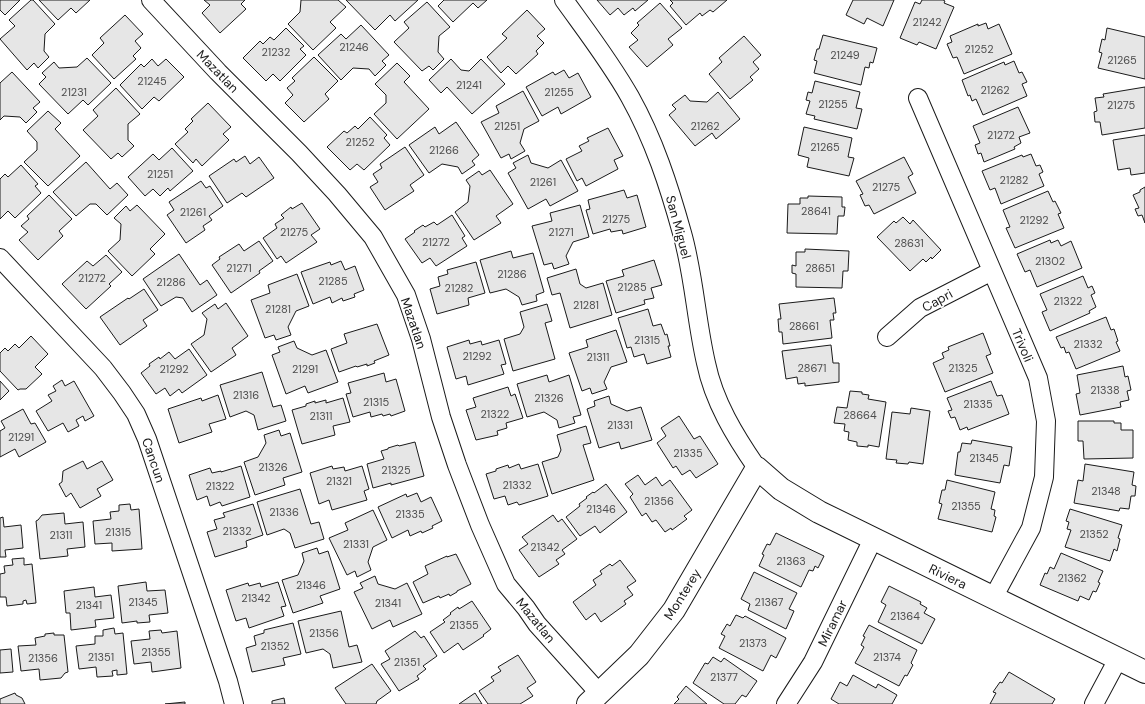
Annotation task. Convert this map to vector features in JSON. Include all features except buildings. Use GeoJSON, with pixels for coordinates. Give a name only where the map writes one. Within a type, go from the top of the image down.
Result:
{"type":"FeatureCollection","features":[{"type":"Feature","properties":{"kind":"street","name":"Mazatlan"},"geometry":{"type":"LineString","coordinates":[[151,0],[218,72],[299,153],[337,194],[373,237],[406,295],[421,339],[442,417],[457,465],[480,525],[506,584],[526,608],[594,699]]}},
{"type":"Feature","properties":{"kind":"street","name":"San Miguel"},"geometry":{"type":"LineString","coordinates":[[564,0],[630,97],[649,136],[670,193],[682,234],[692,274],[706,364],[712,384],[723,410],[741,445],[757,468]]}},
{"type":"Feature","properties":{"kind":"street","name":"Trivoli"},"geometry":{"type":"LineString","coordinates":[[918,98],[1038,378],[1046,421],[1044,477],[1031,528],[993,598]]}},
{"type":"Feature","properties":{"kind":"street","name":"Cancun"},"geometry":{"type":"LineString","coordinates":[[0,258],[102,368],[122,393],[136,414],[148,439],[228,681],[234,704]]}},
{"type":"Feature","properties":{"kind":"street","name":"Capri"},"geometry":{"type":"LineString","coordinates":[[887,337],[920,308],[992,270]]}},
{"type":"Feature","properties":{"kind":"street","name":"Monterey"},"geometry":{"type":"LineString","coordinates":[[594,699],[639,655],[674,610],[757,468]]}},
{"type":"Feature","properties":{"kind":"street","name":"Riviera"},"geometry":{"type":"LineString","coordinates":[[757,468],[781,489],[819,512],[1145,672]]}},
{"type":"Feature","properties":{"kind":"street","name":"Miramar"},"geometry":{"type":"LineString","coordinates":[[786,704],[813,662],[873,539]]}},
{"type":"Feature","properties":{"kind":"street"},"geometry":{"type":"LineString","coordinates":[[1094,704],[1118,659]]}}]}
